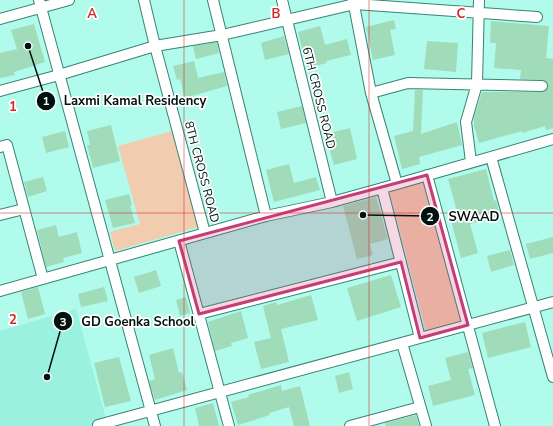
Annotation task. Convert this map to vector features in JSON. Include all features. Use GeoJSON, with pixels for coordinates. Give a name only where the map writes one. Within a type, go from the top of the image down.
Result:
{"type":"FeatureCollection","features":[{"type":"Feature","properties":{"kind":"street"},"geometry":{"type":"LineString","coordinates":[[0,20],[41,4],[69,0]]}},
{"type":"Feature","properties":{"kind":"street","name":"8TH CROSS ROAD"},"geometry":{"type":"LineString","coordinates":[[144,0],[204,234]]}},
{"type":"Feature","properties":{"kind":"street"},"geometry":{"type":"LineString","coordinates":[[213,0],[266,216]]}},
{"type":"Feature","properties":{"kind":"street","name":"6TH CROSS ROAD"},"geometry":{"type":"LineString","coordinates":[[282,0],[332,202]]}},
{"type":"Feature","properties":{"kind":"street"},"geometry":{"type":"LineString","coordinates":[[471,162],[466,122],[477,84],[479,0]]}},
{"type":"Feature","properties":{"kind":"street"},"geometry":{"type":"LineString","coordinates":[[354,2],[371,93],[397,184]]}},
{"type":"Feature","properties":{"kind":"street"},"geometry":{"type":"LineString","coordinates":[[0,91],[155,46],[222,35],[354,2],[369,2],[537,17]]}},
{"type":"Feature","properties":{"kind":"street"},"geometry":{"type":"LineString","coordinates":[[41,4],[109,261],[155,426]]}},
{"type":"Feature","properties":{"kind":"street"},"geometry":{"type":"LineString","coordinates":[[371,93],[408,83],[542,86]]}},
{"type":"Feature","properties":{"kind":"street"},"geometry":{"type":"LineString","coordinates":[[0,291],[266,216],[332,202],[553,139]]}},
{"type":"Feature","properties":{"kind":"street"},"geometry":{"type":"LineString","coordinates":[[0,147],[6,145],[43,279]]}},
{"type":"Feature","properties":{"kind":"street"},"geometry":{"type":"LineString","coordinates":[[491,157],[553,377]]}},
{"type":"Feature","properties":{"kind":"street"},"geometry":{"type":"LineString","coordinates":[[427,175],[495,426]]}},
{"type":"Feature","properties":{"kind":"street"},"geometry":{"type":"LineString","coordinates":[[382,188],[420,338]]}},
{"type":"Feature","properties":{"kind":"street"},"geometry":{"type":"LineString","coordinates":[[0,215],[24,209]]}},
{"type":"Feature","properties":{"kind":"street"},"geometry":{"type":"LineString","coordinates":[[179,241],[229,426]]}},
{"type":"Feature","properties":{"kind":"street"},"geometry":{"type":"LineString","coordinates":[[199,314],[401,262]]}},
{"type":"Feature","properties":{"kind":"street"},"geometry":{"type":"LineString","coordinates":[[98,425],[553,302]]}},
{"type":"Feature","properties":{"kind":"street"},"geometry":{"type":"LineString","coordinates":[[402,343],[426,426]]}},
{"type":"Feature","properties":{"kind":"street"},"geometry":{"type":"LineString","coordinates":[[350,426],[420,407]]}},
{"type":"Feature","properties":{"kind":"highlighted area"},"geometry":{"type":"Polygon","coordinates":[[[427,175],[468,325],[420,338],[401,262],[199,314],[179,241],[427,175]]]}},
{"type":"Feature","properties":{"kind":"shaded area"},"geometry":{"type":"Polygon","coordinates":[[[172,131],[198,227],[115,251],[110,232],[140,224],[118,146],[172,131]]]}},
{"type":"Feature","properties":{"kind":"shaded area"},"geometry":{"type":"Polygon","coordinates":[[[424,181],[462,322],[426,331],[389,190],[424,181]]]}},
{"type":"Feature","properties":{"kind":"shaded area"},"geometry":{"type":"Polygon","coordinates":[[[76,309],[108,426],[0,426],[0,331],[76,309]]]}},
{"type":"Feature","properties":{"kind":"building"},"geometry":{"type":"Polygon","coordinates":[[[394,20],[396,29],[390,30],[395,55],[373,60],[366,27],[394,20]]]}},
{"type":"Feature","properties":{"kind":"building"},"geometry":{"type":"Polygon","coordinates":[[[491,21],[549,26],[546,58],[553,59],[553,128],[546,130],[545,126],[479,143],[474,126],[474,117],[482,92],[542,92],[548,87],[547,83],[543,80],[520,79],[521,70],[494,68],[496,43],[490,43],[491,21]]]}},
{"type":"Feature","properties":{"kind":"building"},"geometry":{"type":"Polygon","coordinates":[[[34,24],[45,62],[14,72],[15,75],[0,78],[0,53],[17,49],[11,30],[34,24]]]}},
{"type":"Feature","properties":{"kind":"building"},"geometry":{"type":"Polygon","coordinates":[[[320,26],[325,45],[347,39],[351,55],[326,61],[327,63],[307,68],[298,32],[320,26]]]}},
{"type":"Feature","properties":{"kind":"building"},"geometry":{"type":"Polygon","coordinates":[[[284,36],[289,54],[265,60],[261,43],[284,36]]]}},
{"type":"Feature","properties":{"kind":"building"},"geometry":{"type":"Polygon","coordinates":[[[427,41],[458,43],[456,72],[424,69],[427,41]]]}},
{"type":"Feature","properties":{"kind":"building"},"geometry":{"type":"Polygon","coordinates":[[[217,42],[219,53],[196,59],[193,46],[217,42]]]}},
{"type":"Feature","properties":{"kind":"building"},"geometry":{"type":"Polygon","coordinates":[[[194,61],[198,78],[224,72],[227,86],[185,98],[180,79],[177,80],[173,66],[194,61]]]}},
{"type":"Feature","properties":{"kind":"building"},"geometry":{"type":"Polygon","coordinates":[[[415,90],[423,90],[421,134],[457,122],[462,145],[419,157],[420,164],[402,169],[394,136],[413,131],[415,90]]]}},
{"type":"Feature","properties":{"kind":"building"},"geometry":{"type":"Polygon","coordinates":[[[302,106],[306,123],[281,129],[277,112],[302,106]]]}},
{"type":"Feature","properties":{"kind":"building"},"geometry":{"type":"Polygon","coordinates":[[[111,125],[120,161],[93,168],[87,145],[90,145],[87,131],[111,125]]]}},
{"type":"Feature","properties":{"kind":"building"},"geometry":{"type":"Polygon","coordinates":[[[350,128],[357,159],[334,165],[325,134],[350,128]]]}},
{"type":"Feature","properties":{"kind":"building"},"geometry":{"type":"Polygon","coordinates":[[[65,131],[69,147],[46,153],[42,137],[65,131]]]}},
{"type":"Feature","properties":{"kind":"building"},"geometry":{"type":"Polygon","coordinates":[[[289,164],[294,183],[316,177],[320,190],[274,202],[266,170],[289,164]]]}},
{"type":"Feature","properties":{"kind":"building"},"geometry":{"type":"Polygon","coordinates":[[[486,169],[494,201],[496,200],[500,216],[470,224],[478,253],[461,258],[450,217],[458,215],[448,179],[486,169]]]}},
{"type":"Feature","properties":{"kind":"building"},"geometry":{"type":"Polygon","coordinates":[[[43,177],[47,191],[28,197],[24,182],[43,177]]]}},
{"type":"Feature","properties":{"kind":"building"},"geometry":{"type":"Polygon","coordinates":[[[129,194],[132,205],[130,205],[135,223],[113,228],[105,200],[129,194]]]}},
{"type":"Feature","properties":{"kind":"building"},"geometry":{"type":"Polygon","coordinates":[[[376,197],[388,239],[370,244],[373,255],[357,259],[343,206],[376,197]]]}},
{"type":"Feature","properties":{"kind":"building"},"geometry":{"type":"Polygon","coordinates":[[[56,225],[59,237],[77,232],[82,253],[63,258],[64,262],[46,267],[37,230],[56,225]]]}},
{"type":"Feature","properties":{"kind":"building"},"geometry":{"type":"Polygon","coordinates":[[[553,237],[553,253],[530,259],[526,244],[553,237]]]}},
{"type":"Feature","properties":{"kind":"building"},"geometry":{"type":"Polygon","coordinates":[[[510,250],[514,265],[491,272],[487,256],[510,250]]]}},
{"type":"Feature","properties":{"kind":"building"},"geometry":{"type":"Polygon","coordinates":[[[156,270],[161,286],[139,293],[134,277],[156,270]]]}},
{"type":"Feature","properties":{"kind":"building"},"geometry":{"type":"Polygon","coordinates":[[[391,275],[401,307],[357,321],[347,288],[391,275]]]}},
{"type":"Feature","properties":{"kind":"building"},"geometry":{"type":"Polygon","coordinates":[[[38,287],[45,314],[28,319],[21,292],[38,287]]]}},
{"type":"Feature","properties":{"kind":"building"},"geometry":{"type":"Polygon","coordinates":[[[104,287],[108,301],[81,307],[78,294],[104,287]]]}},
{"type":"Feature","properties":{"kind":"building"},"geometry":{"type":"Polygon","coordinates":[[[311,295],[318,320],[281,329],[289,362],[261,369],[254,342],[271,338],[263,306],[276,302],[277,305],[311,295]]]}},
{"type":"Feature","properties":{"kind":"building"},"geometry":{"type":"Polygon","coordinates":[[[186,297],[190,313],[180,316],[176,300],[186,297]]]}},
{"type":"Feature","properties":{"kind":"building"},"geometry":{"type":"Polygon","coordinates":[[[241,311],[248,338],[231,343],[232,346],[215,351],[208,322],[241,311]]]}},
{"type":"Feature","properties":{"kind":"building"},"geometry":{"type":"Polygon","coordinates":[[[525,322],[531,347],[488,358],[482,333],[525,322]]]}},
{"type":"Feature","properties":{"kind":"building"},"geometry":{"type":"Polygon","coordinates":[[[173,348],[179,373],[182,372],[187,390],[155,400],[149,381],[155,379],[149,355],[173,348]]]}},
{"type":"Feature","properties":{"kind":"building"},"geometry":{"type":"Polygon","coordinates":[[[468,352],[473,368],[468,369],[475,395],[433,406],[428,386],[451,380],[445,358],[468,352]]]}},
{"type":"Feature","properties":{"kind":"building"},"geometry":{"type":"Polygon","coordinates":[[[119,357],[131,401],[105,407],[94,363],[119,357]]]}},
{"type":"Feature","properties":{"kind":"building"},"geometry":{"type":"Polygon","coordinates":[[[349,372],[353,389],[339,393],[335,376],[349,372]]]}},
{"type":"Feature","properties":{"kind":"building"},"geometry":{"type":"Polygon","coordinates":[[[281,385],[282,391],[300,386],[310,426],[294,426],[289,407],[269,413],[270,415],[238,425],[231,402],[281,385]]]}},
{"type":"Feature","properties":{"kind":"building"},"geometry":{"type":"Polygon","coordinates":[[[213,403],[219,426],[199,426],[195,408],[213,403]]]}},
{"type":"Feature","properties":{"kind":"building"},"geometry":{"type":"Polygon","coordinates":[[[416,415],[419,426],[386,426],[385,423],[416,415]]]}},
{"type":"Feature","properties":{"kind":"place","name":"Laxmi Kamal Residency"},"geometry":{"type":"Point","coordinates":[28,46]}},
{"type":"Feature","properties":{"kind":"place","name":"SWAAD"},"geometry":{"type":"Point","coordinates":[363,215]}},
{"type":"Feature","properties":{"kind":"place","name":"GD Goenka School"},"geometry":{"type":"Point","coordinates":[47,377]}}]}
